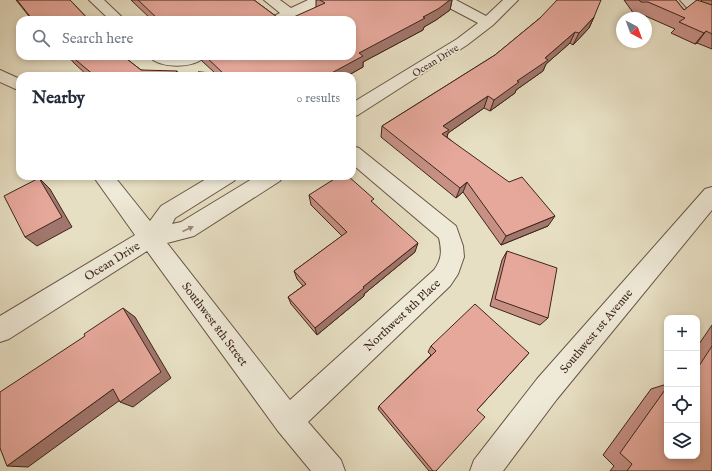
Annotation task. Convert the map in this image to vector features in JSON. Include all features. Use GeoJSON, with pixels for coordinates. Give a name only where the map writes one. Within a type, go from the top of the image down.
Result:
{"type":"FeatureCollection","features":[{"type":"Feature","properties":{"kind":"street"},"geometry":{"type":"LineString","coordinates":[[96,0],[114,16]]}},
{"type":"Feature","properties":{"kind":"street"},"geometry":{"type":"LineString","coordinates":[[271,0],[291,14]]}},
{"type":"Feature","properties":{"kind":"street"},"geometry":{"type":"LineString","coordinates":[[286,16],[319,0]]}},
{"type":"Feature","properties":{"kind":"street"},"geometry":{"type":"LineString","coordinates":[[445,0],[488,22]]}},
{"type":"Feature","properties":{"kind":"street","name":"Ocean Drive"},"geometry":{"type":"LineString","coordinates":[[356,108],[462,42],[488,22],[511,0]]}},
{"type":"Feature","properties":{"kind":"street"},"geometry":{"type":"LineString","coordinates":[[687,0],[694,7],[712,15]]}},
{"type":"Feature","properties":{"kind":"street"},"geometry":{"type":"LineString","coordinates":[[171,60],[189,60]]}},
{"type":"Feature","properties":{"kind":"street"},"geometry":{"type":"LineString","coordinates":[[0,75],[16,84]]}},
{"type":"Feature","properties":{"kind":"street","name":"Northwest 8th Place"},"geometry":{"type":"LineString","coordinates":[[288,421],[442,278],[452,264],[453,248],[448,233],[356,156]]}},
{"type":"Feature","properties":{"kind":"street","name":"Southwest 8th Street"},"geometry":{"type":"LineString","coordinates":[[106,180],[288,421],[330,471]]}},
{"type":"Feature","properties":{"kind":"street","name":"Ocean Drive"},"geometry":{"type":"LineString","coordinates":[[150,238],[168,212],[220,180]]}},
{"type":"Feature","properties":{"kind":"street","name":"Ocean Drive"},"geometry":{"type":"LineString","coordinates":[[0,330],[150,238],[186,230],[266,180]]}},
{"type":"Feature","properties":{"kind":"street","name":"Southwest 1st Avenue"},"geometry":{"type":"LineString","coordinates":[[485,471],[546,389],[712,195]]}},
{"type":"Feature","properties":{"kind":"building"},"geometry":{"type":"Polygon","coordinates":[[[17,0],[70,0],[85,16],[30,16],[17,0]]]}},
{"type":"Feature","properties":{"kind":"building"},"geometry":{"type":"Polygon","coordinates":[[[138,0],[254,0],[276,16],[155,16],[138,0]]]}},
{"type":"Feature","properties":{"kind":"building"},"geometry":{"type":"Polygon","coordinates":[[[320,0],[450,0],[438,9],[423,17],[425,18],[359,53],[363,56],[356,60],[356,16],[296,16],[325,3],[320,0]]]}},
{"type":"Feature","properties":{"kind":"building"},"geometry":{"type":"Polygon","coordinates":[[[557,0],[601,0],[594,17],[579,33],[575,32],[545,58],[548,60],[517,81],[519,82],[494,100],[488,96],[443,126],[449,130],[442,134],[509,182],[522,177],[555,216],[506,236],[467,182],[460,188],[382,126],[495,55],[540,18],[557,0]]]}},
{"type":"Feature","properties":{"kind":"building"},"geometry":{"type":"Polygon","coordinates":[[[639,0],[676,0],[684,10],[697,0],[712,5],[712,34],[706,31],[704,33],[679,22],[685,18],[648,2],[641,2],[639,0]]]}},
{"type":"Feature","properties":{"kind":"building"},"geometry":{"type":"Polygon","coordinates":[[[76,60],[128,60],[141,70],[177,71],[176,72],[90,72],[76,60]]]}},
{"type":"Feature","properties":{"kind":"building"},"geometry":{"type":"Polygon","coordinates":[[[209,60],[356,60],[333,72],[222,72],[209,60]]]}},
{"type":"Feature","properties":{"kind":"building"},"geometry":{"type":"Polygon","coordinates":[[[35,180],[40,180],[62,217],[25,237],[4,196],[35,180]]]}},
{"type":"Feature","properties":{"kind":"building"},"geometry":{"type":"Polygon","coordinates":[[[333,180],[353,180],[374,199],[371,201],[418,243],[315,328],[288,297],[306,284],[294,271],[347,232],[309,195],[333,180]]]}},
{"type":"Feature","properties":{"kind":"building"},"geometry":{"type":"Polygon","coordinates":[[[507,251],[557,268],[548,318],[495,299],[507,251]]]}},
{"type":"Feature","properties":{"kind":"building"},"geometry":{"type":"Polygon","coordinates":[[[475,304],[529,353],[477,410],[485,417],[436,471],[433,471],[379,406],[436,351],[431,346],[475,304]]]}},
{"type":"Feature","properties":{"kind":"building"},"geometry":{"type":"Polygon","coordinates":[[[123,308],[161,372],[120,402],[113,389],[7,466],[0,448],[0,392],[85,336],[84,334],[123,308]]]}},
{"type":"Feature","properties":{"kind":"building"},"geometry":{"type":"Polygon","coordinates":[[[712,346],[712,471],[627,471],[632,464],[620,453],[664,391],[664,459],[700,459],[700,364],[712,346]]]}}]}
